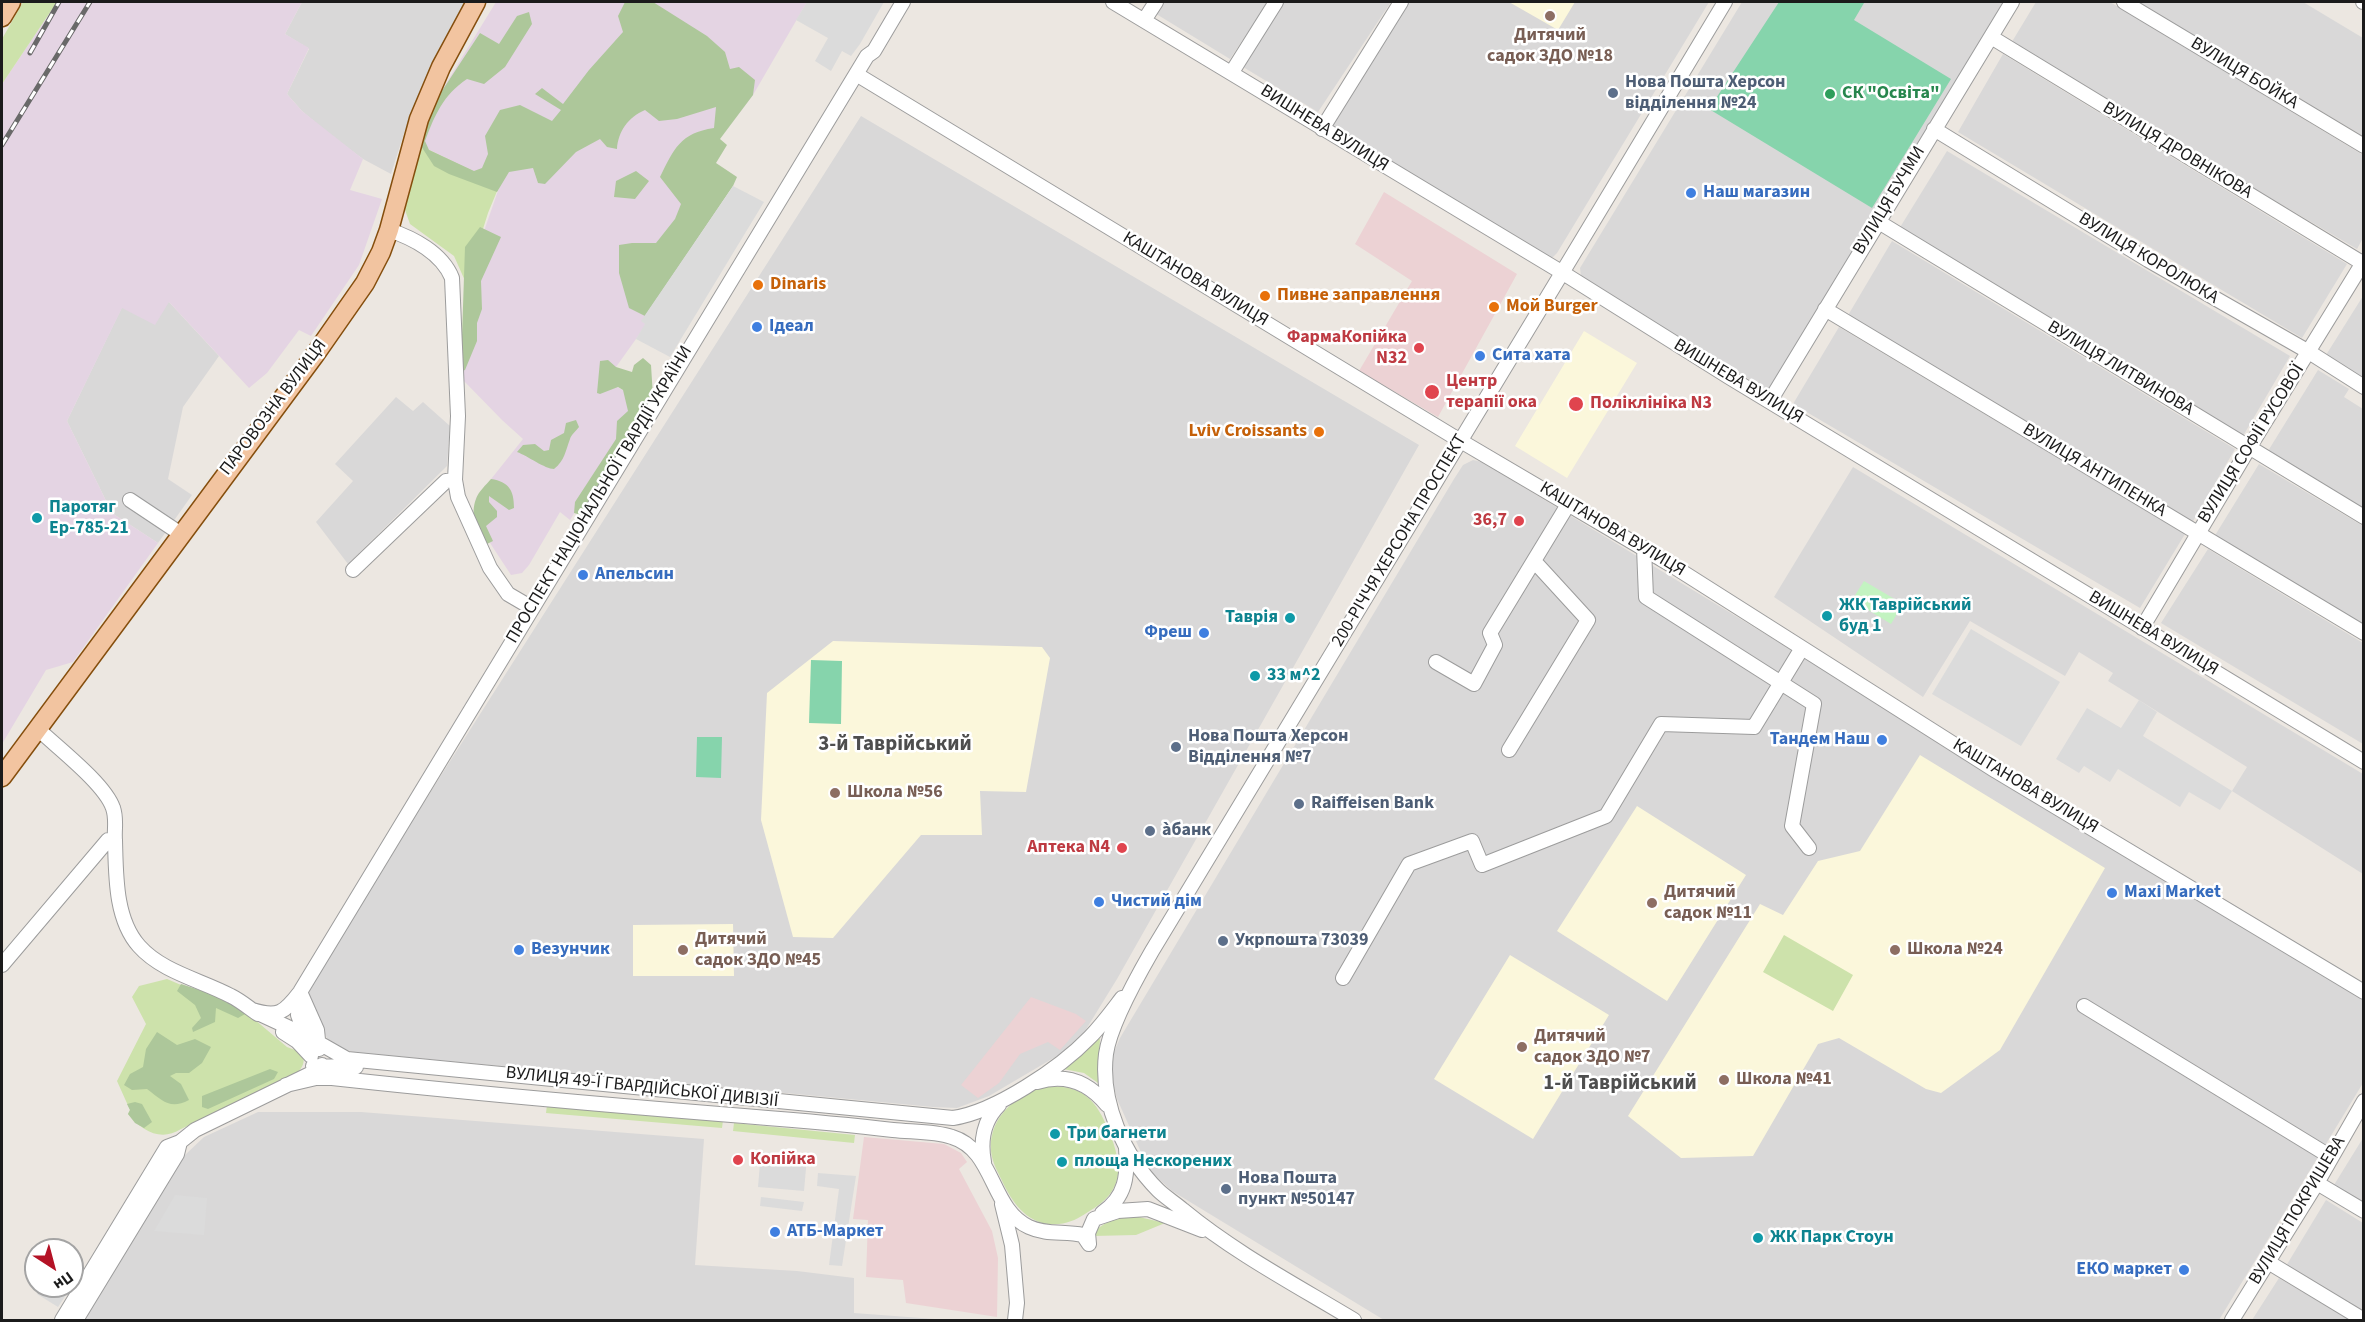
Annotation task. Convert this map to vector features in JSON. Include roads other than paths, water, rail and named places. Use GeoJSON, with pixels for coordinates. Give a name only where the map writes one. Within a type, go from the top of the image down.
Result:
{"type":"FeatureCollection","features":[{"type":"Feature","properties":{"kind":"main road"},"geometry":{"type":"LineString","coordinates":[[2,17],[11,2]]}},
{"type":"Feature","properties":{"kind":"main road","name":"ПАРОВОЗНА ВУЛИЦЯ"},"geometry":{"type":"LineString","coordinates":[[2,777],[314,356],[365,283],[389,230],[419,119],[441,67],[477,2]]}},
{"type":"Feature","properties":{"kind":"street","name":"ПРОСПЕКТ НАЦІОНАЛЬНОЇ ГВАРДІЇ УКРАЇНИ"},"geometry":{"type":"LineString","coordinates":[[252,1010],[266,1014],[277,1013],[290,1007],[300,992],[856,74],[867,56],[874,51],[903,2]]}},
{"type":"Feature","properties":{"kind":"street","name":"ВИШНЕВА ВУЛИЦЯ"},"geometry":{"type":"LineString","coordinates":[[1113,2],[1145,19],[1322,129],[1563,273],[1662,336],[2364,762]]}},
{"type":"Feature","properties":{"kind":"street"},"geometry":{"type":"LineString","coordinates":[[1145,19],[1156,2]]}},
{"type":"Feature","properties":{"kind":"street"},"geometry":{"type":"LineString","coordinates":[[1232,72],[1276,2]]}},
{"type":"Feature","properties":{"kind":"street"},"geometry":{"type":"LineString","coordinates":[[1322,129],[1401,2]]}},
{"type":"Feature","properties":{"kind":"street","name":"200-РІЧЧЯ ХЕРСОНА ПРОСПЕКТ"},"geometry":{"type":"LineString","coordinates":[[1131,988],[1369,594],[1459,440],[1563,273],[1725,2]]}},
{"type":"Feature","properties":{"kind":"street","name":"ВУЛИЦЯ БУЧМИ"},"geometry":{"type":"LineString","coordinates":[[1770,401],[1877,221],[2012,2]]}},
{"type":"Feature","properties":{"kind":"street","name":"ВУЛИЦЯ БОЙКА"},"geometry":{"type":"LineString","coordinates":[[2124,2],[2364,146]]}},
{"type":"Feature","properties":{"kind":"street","name":"ВУЛИЦЯ ДРОВНІКОВА"},"geometry":{"type":"LineString","coordinates":[[1990,37],[2363,263]]}},
{"type":"Feature","properties":{"kind":"street","name":"КАШТАНОВА ВУЛИЦЯ"},"geometry":{"type":"LineString","coordinates":[[856,74],[1459,440],[1644,548],[1996,771],[2364,992]]}},
{"type":"Feature","properties":{"kind":"street","name":"ВУЛИЦЯ КОРОЛЮКА"},"geometry":{"type":"LineString","coordinates":[[1934,129],[2148,260],[2309,352],[2364,387]]}},
{"type":"Feature","properties":{"kind":"street","name":"ВУЛИЦЯ ЛИТВИНОВА"},"geometry":{"type":"LineString","coordinates":[[1877,221],[2364,517]]}},
{"type":"Feature","properties":{"kind":"street"},"geometry":{"type":"LineString","coordinates":[[389,230],[404,235],[439,258],[448,267],[452,278],[458,416],[455,480],[462,510],[490,568],[508,594],[532,608]]}},
{"type":"Feature","properties":{"kind":"street","name":"ВУЛИЦЯ СОФІЇ РУСОВОЇ"},"geometry":{"type":"LineString","coordinates":[[2142,628],[2363,263]]}},
{"type":"Feature","properties":{"kind":"street","name":"ВУЛИЦЯ АНТИПЕНКА"},"geometry":{"type":"LineString","coordinates":[[1825,309],[2364,633]]}},
{"type":"Feature","properties":{"kind":"street"},"geometry":{"type":"LineString","coordinates":[[354,570],[446,481],[455,480]]}},
{"type":"Feature","properties":{"kind":"street"},"geometry":{"type":"LineString","coordinates":[[130,500],[181,534]]}},
{"type":"Feature","properties":{"kind":"street"},"geometry":{"type":"LineString","coordinates":[[1436,662],[1474,684],[1495,645],[1490,633],[1569,503]]}},
{"type":"Feature","properties":{"kind":"street"},"geometry":{"type":"LineString","coordinates":[[1644,548],[1646,597],[1814,704],[1792,826],[1809,848]]}},
{"type":"Feature","properties":{"kind":"street"},"geometry":{"type":"LineString","coordinates":[[1509,750],[1588,620],[1534,561]]}},
{"type":"Feature","properties":{"kind":"street"},"geometry":{"type":"LineString","coordinates":[[1343,978],[1409,864],[1472,841],[1482,865],[1606,816],[1661,724],[1754,727],[1802,648]]}},
{"type":"Feature","properties":{"kind":"street"},"geometry":{"type":"LineString","coordinates":[[38,729],[95,783],[111,802],[116,819],[115,840],[121,908],[126,925],[137,944],[154,959],[231,996],[319,1058]]}},
{"type":"Feature","properties":{"kind":"street"},"geometry":{"type":"LineString","coordinates":[[2,965],[108,840],[115,840]]}},
{"type":"Feature","properties":{"kind":"street"},"geometry":{"type":"LineString","coordinates":[[1126,1146],[1128,1173],[1122,1192],[1113,1206],[1094,1219],[1088,1233],[1089,1244],[1083,1235],[1067,1231],[1047,1232],[1030,1227],[1016,1219],[1001,1198],[984,1163],[982,1148],[985,1129],[992,1111],[1007,1097],[1067,1058],[1091,1036],[1131,988]]}},
{"type":"Feature","properties":{"kind":"street"},"geometry":{"type":"LineString","coordinates":[[1131,988],[1106,1052],[1105,1081],[1109,1106],[1126,1146],[1143,1174],[1159,1191],[1213,1234],[1354,1320]]}},
{"type":"Feature","properties":{"kind":"street"},"geometry":{"type":"LineString","coordinates":[[300,992],[298,1015],[311,1032],[319,1058],[332,1078]]}},
{"type":"Feature","properties":{"kind":"street"},"geometry":{"type":"LineString","coordinates":[[2084,1006],[2331,1157]]}},
{"type":"Feature","properties":{"kind":"street"},"geometry":{"type":"LineString","coordinates":[[252,1010],[311,1032]]}},
{"type":"Feature","properties":{"kind":"street"},"geometry":{"type":"LineString","coordinates":[[311,1032],[319,1058]]}},
{"type":"Feature","properties":{"kind":"street"},"geometry":{"type":"LineString","coordinates":[[62,1320],[167,1147],[180,1142],[195,1130],[286,1085],[319,1058]]}},
{"type":"Feature","properties":{"kind":"street","name":"ВУЛИЦЯ 49-Ї ГВАРДІЙСЬКОЇ ДИВІЗІЇ"},"geometry":{"type":"LineString","coordinates":[[319,1058],[419,1072],[437,1067],[953,1118],[983,1110],[1007,1097]]}},
{"type":"Feature","properties":{"kind":"street"},"geometry":{"type":"LineString","coordinates":[[286,1085],[316,1078],[332,1078]]}},
{"type":"Feature","properties":{"kind":"street","name":"ВУЛИЦЯ 49-Ї ГВАРДІЙСЬКОЇ ДИВІЗІЇ"},"geometry":{"type":"LineString","coordinates":[[332,1078],[950,1136],[969,1145],[984,1163]]}},
{"type":"Feature","properties":{"kind":"street"},"geometry":{"type":"LineString","coordinates":[[1027,1085],[1047,1079],[1066,1078],[1083,1083],[1109,1106]]}},
{"type":"Feature","properties":{"kind":"street"},"geometry":{"type":"LineString","coordinates":[[638,1108],[659,1098],[729,1105],[744,1098],[753,1107],[829,1114],[837,1124]]}},
{"type":"Feature","properties":{"kind":"street","name":"ВУЛИЦЯ ПОКРИШЕВА"},"geometry":{"type":"LineString","coordinates":[[2232,1320],[2317,1183],[2363,1103]]}},
{"type":"Feature","properties":{"kind":"street"},"geometry":{"type":"LineString","coordinates":[[76,1320],[177,1154],[180,1142]]}},
{"type":"Feature","properties":{"kind":"street"},"geometry":{"type":"LineString","coordinates":[[2317,1183],[2364,1211]]}},
{"type":"Feature","properties":{"kind":"street"},"geometry":{"type":"LineString","coordinates":[[1001,1198],[1012,1245],[1017,1304],[1015,1320]]}},
{"type":"Feature","properties":{"kind":"street"},"geometry":{"type":"LineString","coordinates":[[1067,1231],[1118,1211],[1148,1209],[1213,1234]]}},
{"type":"Feature","properties":{"kind":"street"},"geometry":{"type":"LineString","coordinates":[[1012,1245],[1015,1231],[1030,1227]]}},
{"type":"Feature","properties":{"kind":"street"},"geometry":{"type":"LineString","coordinates":[[2268,1262],[2364,1320]]}},
{"type":"Feature","properties":{"kind":"railway"},"geometry":{"type":"LineString","coordinates":[[30,53],[59,2]]}},
{"type":"Feature","properties":{"kind":"railway"},"geometry":{"type":"LineString","coordinates":[[2,145],[90,2]]}},
{"type":"Feature","properties":{"kind":"place","name":"Дитячий садок ЗДО №18"},"geometry":{"type":"Point","coordinates":[1550,16]}},
{"type":"Feature","properties":{"kind":"place","name":"Нова Пошта Херсон відділення №24"},"geometry":{"type":"Point","coordinates":[1613,93]}},
{"type":"Feature","properties":{"kind":"place","name":"СК \"Освіта\""},"geometry":{"type":"Point","coordinates":[1830,94]}},
{"type":"Feature","properties":{"kind":"place","name":"Наш магазин"},"geometry":{"type":"Point","coordinates":[1691,193]}},
{"type":"Feature","properties":{"kind":"place","name":"Dinaris"},"geometry":{"type":"Point","coordinates":[758,285]}},
{"type":"Feature","properties":{"kind":"place","name":"Пивне заправлення"},"geometry":{"type":"Point","coordinates":[1265,296]}},
{"type":"Feature","properties":{"kind":"place","name":"Мой Burger"},"geometry":{"type":"Point","coordinates":[1494,307]}},
{"type":"Feature","properties":{"kind":"place","name":"Ідеал"},"geometry":{"type":"Point","coordinates":[757,327]}},
{"type":"Feature","properties":{"kind":"place","name":"ФармаКопійка N32"},"geometry":{"type":"Point","coordinates":[1419,348]}},
{"type":"Feature","properties":{"kind":"place","name":"Сита хата"},"geometry":{"type":"Point","coordinates":[1480,356]}},
{"type":"Feature","properties":{"kind":"place","name":"Центр терапії ока"},"geometry":{"type":"Point","coordinates":[1432,392]}},
{"type":"Feature","properties":{"kind":"place","name":"Поліклініка N3"},"geometry":{"type":"Point","coordinates":[1576,404]}},
{"type":"Feature","properties":{"kind":"place","name":"Lviv Croissants"},"geometry":{"type":"Point","coordinates":[1319,432]}},
{"type":"Feature","properties":{"kind":"place","name":"Паротяг Ер-785-21"},"geometry":{"type":"Point","coordinates":[37,518]}},
{"type":"Feature","properties":{"kind":"place","name":"36,7"},"geometry":{"type":"Point","coordinates":[1519,521]}},
{"type":"Feature","properties":{"kind":"place","name":"Апельсин"},"geometry":{"type":"Point","coordinates":[583,575]}},
{"type":"Feature","properties":{"kind":"place","name":"ЖК Таврійський буд 1"},"geometry":{"type":"Point","coordinates":[1827,616]}},
{"type":"Feature","properties":{"kind":"place","name":"Таврія"},"geometry":{"type":"Point","coordinates":[1290,618]}},
{"type":"Feature","properties":{"kind":"place","name":"Фреш"},"geometry":{"type":"Point","coordinates":[1204,633]}},
{"type":"Feature","properties":{"kind":"place","name":"33 м^2"},"geometry":{"type":"Point","coordinates":[1255,676]}},
{"type":"Feature","properties":{"kind":"place","name":"Тандем Наш"},"geometry":{"type":"Point","coordinates":[1882,740]}},
{"type":"Feature","properties":{"kind":"place","name":"Нова Пошта Херсон Відділення №7"},"geometry":{"type":"Point","coordinates":[1176,747]}},
{"type":"Feature","properties":{"kind":"place","name":"Школа №56"},"geometry":{"type":"Point","coordinates":[835,793]}},
{"type":"Feature","properties":{"kind":"place","name":"Raiffeisen Bank"},"geometry":{"type":"Point","coordinates":[1299,804]}},
{"type":"Feature","properties":{"kind":"place","name":"а̀банк"},"geometry":{"type":"Point","coordinates":[1150,831]}},
{"type":"Feature","properties":{"kind":"place","name":"Аптека N4"},"geometry":{"type":"Point","coordinates":[1122,848]}},
{"type":"Feature","properties":{"kind":"place","name":"Maxi Market"},"geometry":{"type":"Point","coordinates":[2112,893]}},
{"type":"Feature","properties":{"kind":"place","name":"Чистий дім"},"geometry":{"type":"Point","coordinates":[1099,902]}},
{"type":"Feature","properties":{"kind":"place","name":"Дитячий садок №11"},"geometry":{"type":"Point","coordinates":[1652,903]}},
{"type":"Feature","properties":{"kind":"place","name":"Укрпошта 73039"},"geometry":{"type":"Point","coordinates":[1223,941]}},
{"type":"Feature","properties":{"kind":"place","name":"Везунчик"},"geometry":{"type":"Point","coordinates":[519,950]}},
{"type":"Feature","properties":{"kind":"place","name":"Дитячий садок ЗДО №45"},"geometry":{"type":"Point","coordinates":[683,950]}},
{"type":"Feature","properties":{"kind":"place","name":"Школа №24"},"geometry":{"type":"Point","coordinates":[1895,950]}},
{"type":"Feature","properties":{"kind":"place","name":"Дитячий садок ЗДО №7"},"geometry":{"type":"Point","coordinates":[1522,1047]}},
{"type":"Feature","properties":{"kind":"place","name":"Школа №41"},"geometry":{"type":"Point","coordinates":[1724,1080]}},
{"type":"Feature","properties":{"kind":"place","name":"Три багнети"},"geometry":{"type":"Point","coordinates":[1055,1134]}},
{"type":"Feature","properties":{"kind":"place","name":"Копійка"},"geometry":{"type":"Point","coordinates":[738,1160]}},
{"type":"Feature","properties":{"kind":"place","name":"площа Нескорених"},"geometry":{"type":"Point","coordinates":[1062,1162]}},
{"type":"Feature","properties":{"kind":"place","name":"Нова Пошта пункт №50147"},"geometry":{"type":"Point","coordinates":[1226,1189]}},
{"type":"Feature","properties":{"kind":"place","name":"АТБ-Маркет"},"geometry":{"type":"Point","coordinates":[775,1232]}},
{"type":"Feature","properties":{"kind":"place","name":"ЖК Парк Стоун"},"geometry":{"type":"Point","coordinates":[1758,1238]}},
{"type":"Feature","properties":{"kind":"place","name":"ЕКО маркет"},"geometry":{"type":"Point","coordinates":[2184,1270]}},
{"type":"Feature","properties":{"kind":"district","name":"3-й Таврійський"},"geometry":{"type":"Point","coordinates":[895,745]}},
{"type":"Feature","properties":{"kind":"district","name":"1-й Таврійський"},"geometry":{"type":"Point","coordinates":[1620,1084]}}]}
